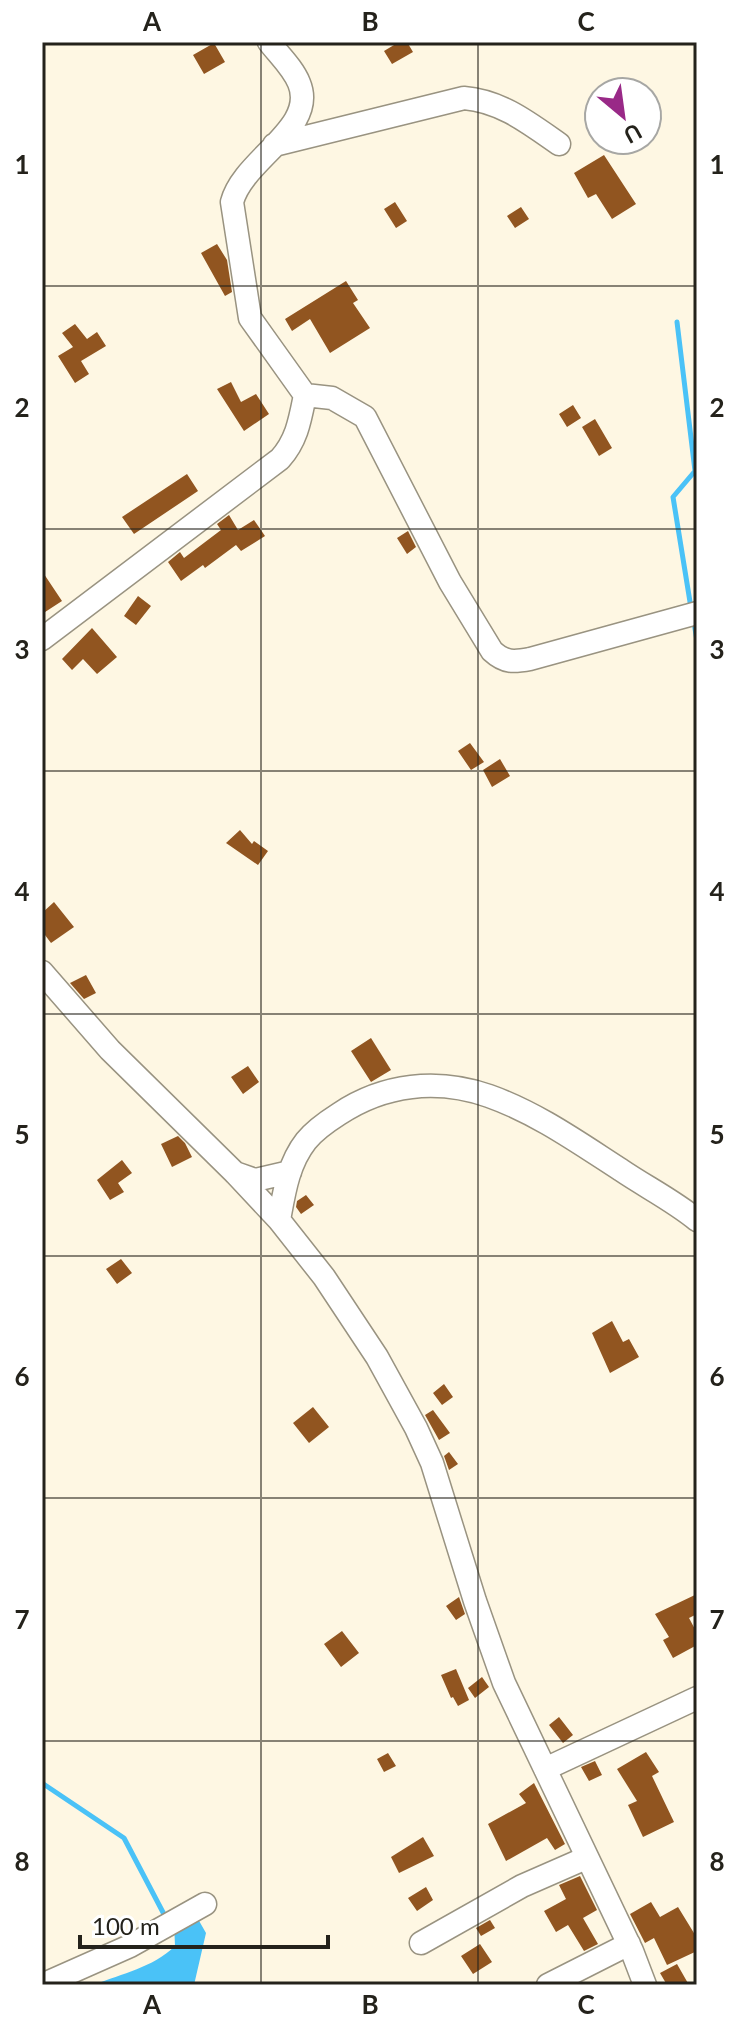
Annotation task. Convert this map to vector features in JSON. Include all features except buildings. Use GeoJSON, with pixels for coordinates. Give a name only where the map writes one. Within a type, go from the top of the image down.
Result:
{"type":"FeatureCollection","features":[{"type":"Feature","properties":{"kind":"street"},"geometry":{"type":"LineString","coordinates":[[42,639],[280,459],[291,446],[298,430],[305,395],[250,318],[232,202],[242,180],[295,123],[302,110],[303,95],[294,74],[269,42]]}},
{"type":"Feature","properties":{"kind":"street"},"geometry":{"type":"LineString","coordinates":[[273,145],[464,98],[487,101],[514,113],[559,144]]}},
{"type":"Feature","properties":{"kind":"street"},"geometry":{"type":"LineString","coordinates":[[305,395],[332,398],[365,417],[450,582],[492,651],[500,658],[510,662],[530,659],[697,613]]}},
{"type":"Feature","properties":{"kind":"street"},"geometry":{"type":"LineString","coordinates":[[42,972],[110,1050],[279,1220],[331,1288],[377,1357],[416,1428],[443,1492],[475,1601],[504,1683],[629,1944],[645,1985]]}},
{"type":"Feature","properties":{"kind":"street"},"geometry":{"type":"LineString","coordinates":[[279,1220],[290,1172],[307,1140],[357,1102],[377,1094],[420,1085],[457,1087],[490,1097],[554,1127],[697,1220]]}},
{"type":"Feature","properties":{"kind":"street"},"geometry":{"type":"LineString","coordinates":[[235,1173],[255,1180],[290,1172]]}},
{"type":"Feature","properties":{"kind":"street"},"geometry":{"type":"LineString","coordinates":[[545,1769],[697,1698]]}},
{"type":"Feature","properties":{"kind":"street"},"geometry":{"type":"LineString","coordinates":[[421,1943],[522,1886],[586,1858]]}},
{"type":"Feature","properties":{"kind":"street"},"geometry":{"type":"LineString","coordinates":[[42,1985],[130,1946],[205,1904]]}},
{"type":"Feature","properties":{"kind":"street"},"geometry":{"type":"LineString","coordinates":[[548,1985],[629,1944]]}},
{"type":"Feature","properties":{"kind":"water"},"geometry":{"type":"Polygon","coordinates":[[[194,1912],[206,1933],[194,1985],[94,1985],[147,1965],[166,1954],[175,1946],[174,1922],[194,1912]]]}},
{"type":"Feature","properties":{"kind":"waterway"},"geometry":{"type":"LineString","coordinates":[[677,322],[695,471],[673,497],[691,608]]}},
{"type":"Feature","properties":{"kind":"waterway"},"geometry":{"type":"LineString","coordinates":[[694,622],[697,641]]}},
{"type":"Feature","properties":{"kind":"waterway"},"geometry":{"type":"LineString","coordinates":[[42,1783],[124,1838],[167,1920]]}}]}
